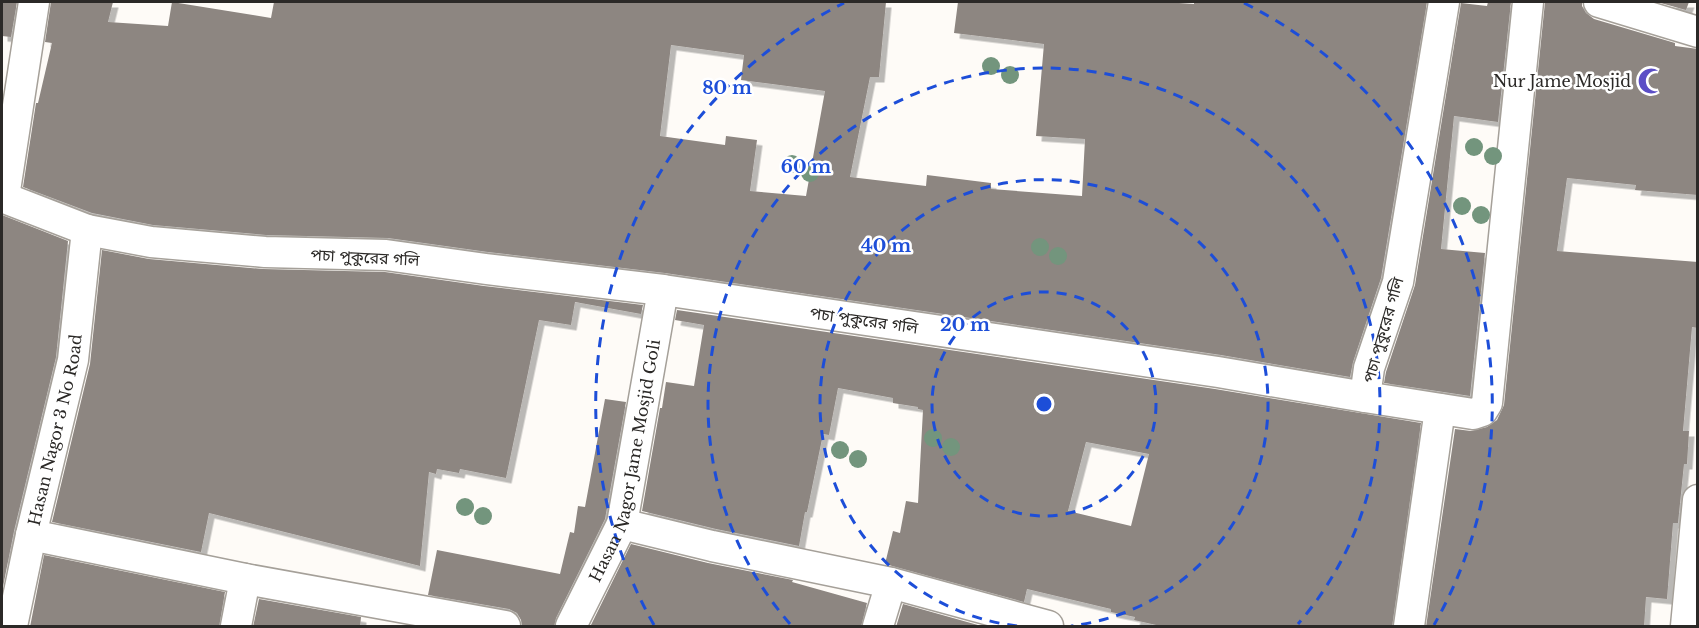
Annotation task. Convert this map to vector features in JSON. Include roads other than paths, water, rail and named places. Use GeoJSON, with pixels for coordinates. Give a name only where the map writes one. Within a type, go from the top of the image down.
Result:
{"type":"FeatureCollection","features":[{"type":"Feature","properties":{"kind":"street"},"geometry":{"type":"LineString","coordinates":[[3,197],[34,2]]}},
{"type":"Feature","properties":{"kind":"street","name":"পচা পুকুরের গলি"},"geometry":{"type":"LineString","coordinates":[[3,197],[87,230],[151,242],[254,251],[386,255],[663,290],[1218,372],[1365,397],[1369,368],[1398,282],[1444,2]]}},
{"type":"Feature","properties":{"kind":"street"},"geometry":{"type":"LineString","coordinates":[[1365,397],[1473,414],[1482,411],[1487,403],[1528,2]]}},
{"type":"Feature","properties":{"kind":"street"},"geometry":{"type":"LineString","coordinates":[[1599,2],[1698,32]]}},
{"type":"Feature","properties":{"kind":"street","name":"Hasan Nagor 3 No Road"},"geometry":{"type":"LineString","coordinates":[[12,627],[31,535],[73,360],[87,230]]}},
{"type":"Feature","properties":{"kind":"street","name":"Hasan Nagor Jame Mosjid Goli"},"geometry":{"type":"LineString","coordinates":[[571,627],[622,524],[663,290]]}},
{"type":"Feature","properties":{"kind":"street"},"geometry":{"type":"LineString","coordinates":[[1409,627],[1440,409]]}},
{"type":"Feature","properties":{"kind":"street"},"geometry":{"type":"LineString","coordinates":[[1686,627],[1698,500]]}},
{"type":"Feature","properties":{"kind":"street"},"geometry":{"type":"LineString","coordinates":[[622,524],[712,546],[891,583],[1048,627]]}},
{"type":"Feature","properties":{"kind":"street"},"geometry":{"type":"LineString","coordinates":[[31,535],[246,579],[505,627]]}},
{"type":"Feature","properties":{"kind":"street"},"geometry":{"type":"LineString","coordinates":[[236,627],[246,579]]}},
{"type":"Feature","properties":{"kind":"street"},"geometry":{"type":"LineString","coordinates":[[878,627],[891,583]]}},
{"type":"Feature","properties":{"kind":"place","name":"Nur Jame Mosjid"},"geometry":{"type":"Point","coordinates":[1651,81]}}]}
